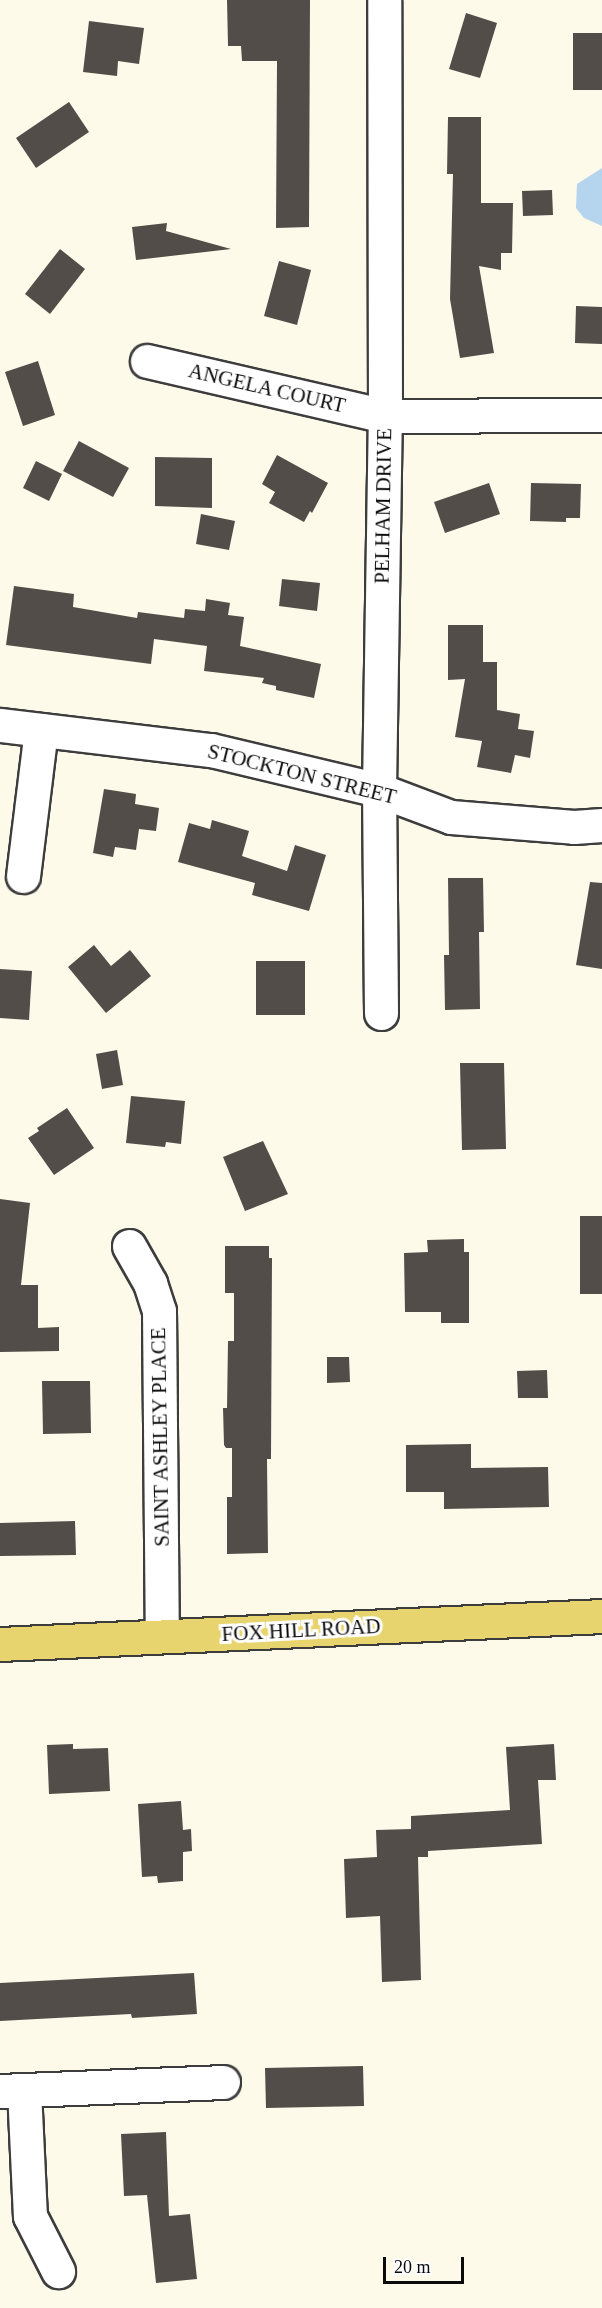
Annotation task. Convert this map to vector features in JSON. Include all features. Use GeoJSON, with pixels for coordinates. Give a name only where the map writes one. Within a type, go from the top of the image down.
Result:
{"type":"FeatureCollection","features":[{"type":"Feature","properties":{"kind":"main road","name":"FOX HILL ROAD"},"geometry":{"type":"LineString","coordinates":[[0,1644],[602,1616]]}},
{"type":"Feature","properties":{"kind":"street","name":"PELHAM DRIVE"},"geometry":{"type":"LineString","coordinates":[[381,1012],[379,789],[384,416],[384,0]]}},
{"type":"Feature","properties":{"kind":"street","name":"ANGELA COURT"},"geometry":{"type":"LineString","coordinates":[[147,361],[384,416],[602,415]]}},
{"type":"Feature","properties":{"kind":"street","name":"STOCKTON STREET"},"geometry":{"type":"LineString","coordinates":[[0,725],[211,750],[379,789],[451,817],[574,827],[602,825]]}},
{"type":"Feature","properties":{"kind":"street"},"geometry":{"type":"LineString","coordinates":[[23,876],[41,730]]}},
{"type":"Feature","properties":{"kind":"street","name":"SAINT ASHLEY PLACE"},"geometry":{"type":"LineString","coordinates":[[129,1246],[150,1283],[159,1311],[162,1636]]}},
{"type":"Feature","properties":{"kind":"street"},"geometry":{"type":"LineString","coordinates":[[58,2271],[30,2216],[12,2090],[223,2082]]}},
{"type":"Feature","properties":{"kind":"water"},"geometry":{"type":"Polygon","coordinates":[[[602,168],[602,226],[584,218],[576,208],[577,184],[602,168]]]}},
{"type":"Feature","properties":{"kind":"building"},"geometry":{"type":"Polygon","coordinates":[[[227,0],[310,0],[309,227],[276,228],[277,61],[242,61],[241,46],[228,46],[227,0]]]}},
{"type":"Feature","properties":{"kind":"building"},"geometry":{"type":"Polygon","coordinates":[[[466,13],[497,23],[480,78],[449,69],[466,13]]]}},
{"type":"Feature","properties":{"kind":"building"},"geometry":{"type":"Polygon","coordinates":[[[89,21],[144,28],[139,64],[118,61],[117,76],[83,72],[89,21]]]}},
{"type":"Feature","properties":{"kind":"building"},"geometry":{"type":"Polygon","coordinates":[[[573,33],[602,33],[602,90],[573,90],[573,33]]]}},
{"type":"Feature","properties":{"kind":"building"},"geometry":{"type":"Polygon","coordinates":[[[69,102],[89,132],[36,168],[16,138],[69,102]]]}},
{"type":"Feature","properties":{"kind":"building"},"geometry":{"type":"Polygon","coordinates":[[[448,117],[481,117],[481,203],[513,203],[512,253],[501,253],[501,270],[479,266],[494,353],[460,358],[450,299],[453,174],[447,174],[448,117]]]}},
{"type":"Feature","properties":{"kind":"building"},"geometry":{"type":"Polygon","coordinates":[[[552,190],[553,215],[523,216],[522,191],[552,190]]]}},
{"type":"Feature","properties":{"kind":"building"},"geometry":{"type":"Polygon","coordinates":[[[167,223],[166,231],[231,249],[136,260],[132,227],[167,223]]]}},
{"type":"Feature","properties":{"kind":"building"},"geometry":{"type":"Polygon","coordinates":[[[60,249],[85,269],[50,314],[25,294],[60,249]]]}},
{"type":"Feature","properties":{"kind":"building"},"geometry":{"type":"Polygon","coordinates":[[[279,261],[311,270],[297,325],[264,316],[279,261]]]}},
{"type":"Feature","properties":{"kind":"building"},"geometry":{"type":"Polygon","coordinates":[[[576,306],[602,307],[602,344],[575,343],[576,306]]]}},
{"type":"Feature","properties":{"kind":"building"},"geometry":{"type":"Polygon","coordinates":[[[38,361],[55,415],[23,426],[5,372],[38,361]]]}},
{"type":"Feature","properties":{"kind":"building"},"geometry":{"type":"Polygon","coordinates":[[[79,441],[129,468],[113,497],[63,471],[79,441]]]}},
{"type":"Feature","properties":{"kind":"building"},"geometry":{"type":"Polygon","coordinates":[[[277,455],[328,483],[312,513],[310,511],[304,522],[269,503],[275,492],[262,484],[277,455]]]}},
{"type":"Feature","properties":{"kind":"building"},"geometry":{"type":"Polygon","coordinates":[[[155,457],[212,458],[212,508],[155,506],[155,457]]]}},
{"type":"Feature","properties":{"kind":"building"},"geometry":{"type":"Polygon","coordinates":[[[36,461],[62,474],[49,501],[23,488],[36,461]]]}},
{"type":"Feature","properties":{"kind":"building"},"geometry":{"type":"Polygon","coordinates":[[[489,483],[500,514],[445,533],[434,502],[489,483]]]}},
{"type":"Feature","properties":{"kind":"building"},"geometry":{"type":"Polygon","coordinates":[[[531,483],[581,484],[580,518],[566,518],[566,522],[530,521],[531,483]]]}},
{"type":"Feature","properties":{"kind":"building"},"geometry":{"type":"Polygon","coordinates":[[[201,514],[235,521],[229,550],[196,544],[201,514]]]}},
{"type":"Feature","properties":{"kind":"building"},"geometry":{"type":"Polygon","coordinates":[[[282,579],[320,583],[317,611],[279,606],[282,579]]]}},
{"type":"Feature","properties":{"kind":"building"},"geometry":{"type":"Polygon","coordinates":[[[14,586],[74,594],[73,607],[137,618],[138,612],[184,618],[185,609],[205,611],[206,599],[230,603],[228,615],[244,617],[240,646],[321,664],[314,698],[276,690],[276,686],[262,683],[264,678],[204,671],[207,646],[154,639],[151,664],[6,645],[14,586]]]}},
{"type":"Feature","properties":{"kind":"building"},"geometry":{"type":"Polygon","coordinates":[[[448,625],[483,625],[483,662],[497,662],[497,710],[520,714],[518,729],[534,731],[530,758],[515,755],[511,773],[477,767],[482,741],[455,737],[465,679],[448,680],[448,625]]]}},
{"type":"Feature","properties":{"kind":"building"},"geometry":{"type":"Polygon","coordinates":[[[104,789],[136,794],[135,804],[159,808],[156,831],[139,829],[136,850],[115,847],[113,857],[93,853],[104,789]]]}},
{"type":"Feature","properties":{"kind":"building"},"geometry":{"type":"Polygon","coordinates":[[[212,820],[249,831],[242,856],[287,871],[295,845],[326,855],[309,911],[252,895],[255,883],[178,862],[189,823],[210,829],[212,820]]]}},
{"type":"Feature","properties":{"kind":"building"},"geometry":{"type":"Polygon","coordinates":[[[448,878],[483,878],[484,932],[479,932],[480,1009],[445,1010],[444,955],[449,955],[448,878]]]}},
{"type":"Feature","properties":{"kind":"building"},"geometry":{"type":"Polygon","coordinates":[[[590,882],[602,883],[602,969],[576,965],[590,882]]]}},
{"type":"Feature","properties":{"kind":"building"},"geometry":{"type":"Polygon","coordinates":[[[94,945],[111,966],[130,950],[151,976],[106,1013],[68,967],[94,945]]]}},
{"type":"Feature","properties":{"kind":"building"},"geometry":{"type":"Polygon","coordinates":[[[256,961],[305,961],[305,1015],[256,1015],[256,961]]]}},
{"type":"Feature","properties":{"kind":"building"},"geometry":{"type":"Polygon","coordinates":[[[0,969],[32,971],[29,1020],[0,1018],[0,969]]]}},
{"type":"Feature","properties":{"kind":"building"},"geometry":{"type":"Polygon","coordinates":[[[117,1050],[123,1085],[102,1089],[96,1054],[117,1050]]]}},
{"type":"Feature","properties":{"kind":"building"},"geometry":{"type":"Polygon","coordinates":[[[460,1063],[504,1063],[506,1149],[462,1150],[460,1063]]]}},
{"type":"Feature","properties":{"kind":"building"},"geometry":{"type":"Polygon","coordinates":[[[131,1096],[185,1101],[181,1144],[166,1142],[165,1147],[126,1143],[131,1096]]]}},
{"type":"Feature","properties":{"kind":"building"},"geometry":{"type":"Polygon","coordinates":[[[67,1108],[94,1148],[54,1175],[28,1138],[39,1131],[37,1128],[67,1108]]]}},
{"type":"Feature","properties":{"kind":"building"},"geometry":{"type":"Polygon","coordinates":[[[263,1141],[288,1194],[245,1211],[223,1157],[263,1141]]]}},
{"type":"Feature","properties":{"kind":"building"},"geometry":{"type":"Polygon","coordinates":[[[0,1199],[30,1203],[21,1285],[38,1285],[38,1328],[59,1327],[59,1351],[0,1352],[0,1199]]]}},
{"type":"Feature","properties":{"kind":"building"},"geometry":{"type":"Polygon","coordinates":[[[580,1216],[602,1216],[602,1294],[580,1294],[580,1216]]]}},
{"type":"Feature","properties":{"kind":"building"},"geometry":{"type":"Polygon","coordinates":[[[464,1239],[464,1252],[469,1252],[469,1323],[441,1323],[441,1312],[405,1312],[404,1253],[428,1252],[427,1240],[464,1239]]]}},
{"type":"Feature","properties":{"kind":"building"},"geometry":{"type":"Polygon","coordinates":[[[225,1246],[269,1246],[269,1258],[272,1258],[271,1459],[267,1459],[268,1553],[227,1554],[227,1497],[232,1497],[232,1448],[226,1448],[224,1445],[223,1408],[227,1408],[228,1341],[234,1341],[234,1293],[225,1293],[225,1246]]]}},
{"type":"Feature","properties":{"kind":"building"},"geometry":{"type":"Polygon","coordinates":[[[327,1357],[349,1357],[350,1382],[327,1383],[327,1357]]]}},
{"type":"Feature","properties":{"kind":"building"},"geometry":{"type":"Polygon","coordinates":[[[547,1370],[548,1398],[518,1398],[517,1371],[547,1370]]]}},
{"type":"Feature","properties":{"kind":"building"},"geometry":{"type":"Polygon","coordinates":[[[42,1381],[90,1381],[91,1433],[43,1434],[42,1381]]]}},
{"type":"Feature","properties":{"kind":"building"},"geometry":{"type":"Polygon","coordinates":[[[471,1444],[471,1468],[548,1467],[549,1507],[444,1509],[444,1492],[406,1492],[406,1445],[471,1444]]]}},
{"type":"Feature","properties":{"kind":"building"},"geometry":{"type":"Polygon","coordinates":[[[75,1521],[76,1555],[0,1556],[0,1523],[75,1521]]]}},
{"type":"Feature","properties":{"kind":"building"},"geometry":{"type":"Polygon","coordinates":[[[73,1744],[73,1749],[108,1748],[110,1791],[49,1794],[47,1745],[73,1744]]]}},
{"type":"Feature","properties":{"kind":"building"},"geometry":{"type":"Polygon","coordinates":[[[554,1744],[556,1780],[538,1780],[542,1844],[428,1851],[428,1857],[418,1857],[421,1980],[382,1982],[380,1916],[346,1918],[344,1859],[377,1857],[376,1830],[411,1829],[411,1816],[510,1810],[506,1747],[554,1744]]]}},
{"type":"Feature","properties":{"kind":"building"},"geometry":{"type":"Polygon","coordinates":[[[181,1801],[183,1830],[191,1829],[192,1851],[183,1852],[183,1881],[158,1883],[157,1876],[142,1877],[138,1804],[181,1801]]]}},
{"type":"Feature","properties":{"kind":"building"},"geometry":{"type":"Polygon","coordinates":[[[194,1973],[197,2014],[132,2018],[131,2014],[0,2021],[0,1983],[194,1973]]]}},
{"type":"Feature","properties":{"kind":"building"},"geometry":{"type":"Polygon","coordinates":[[[363,2066],[364,2106],[266,2108],[265,2068],[363,2066]]]}},
{"type":"Feature","properties":{"kind":"building"},"geometry":{"type":"Polygon","coordinates":[[[166,2132],[169,2216],[190,2214],[197,2279],[156,2283],[147,2195],[124,2196],[121,2134],[166,2132]]]}}]}
